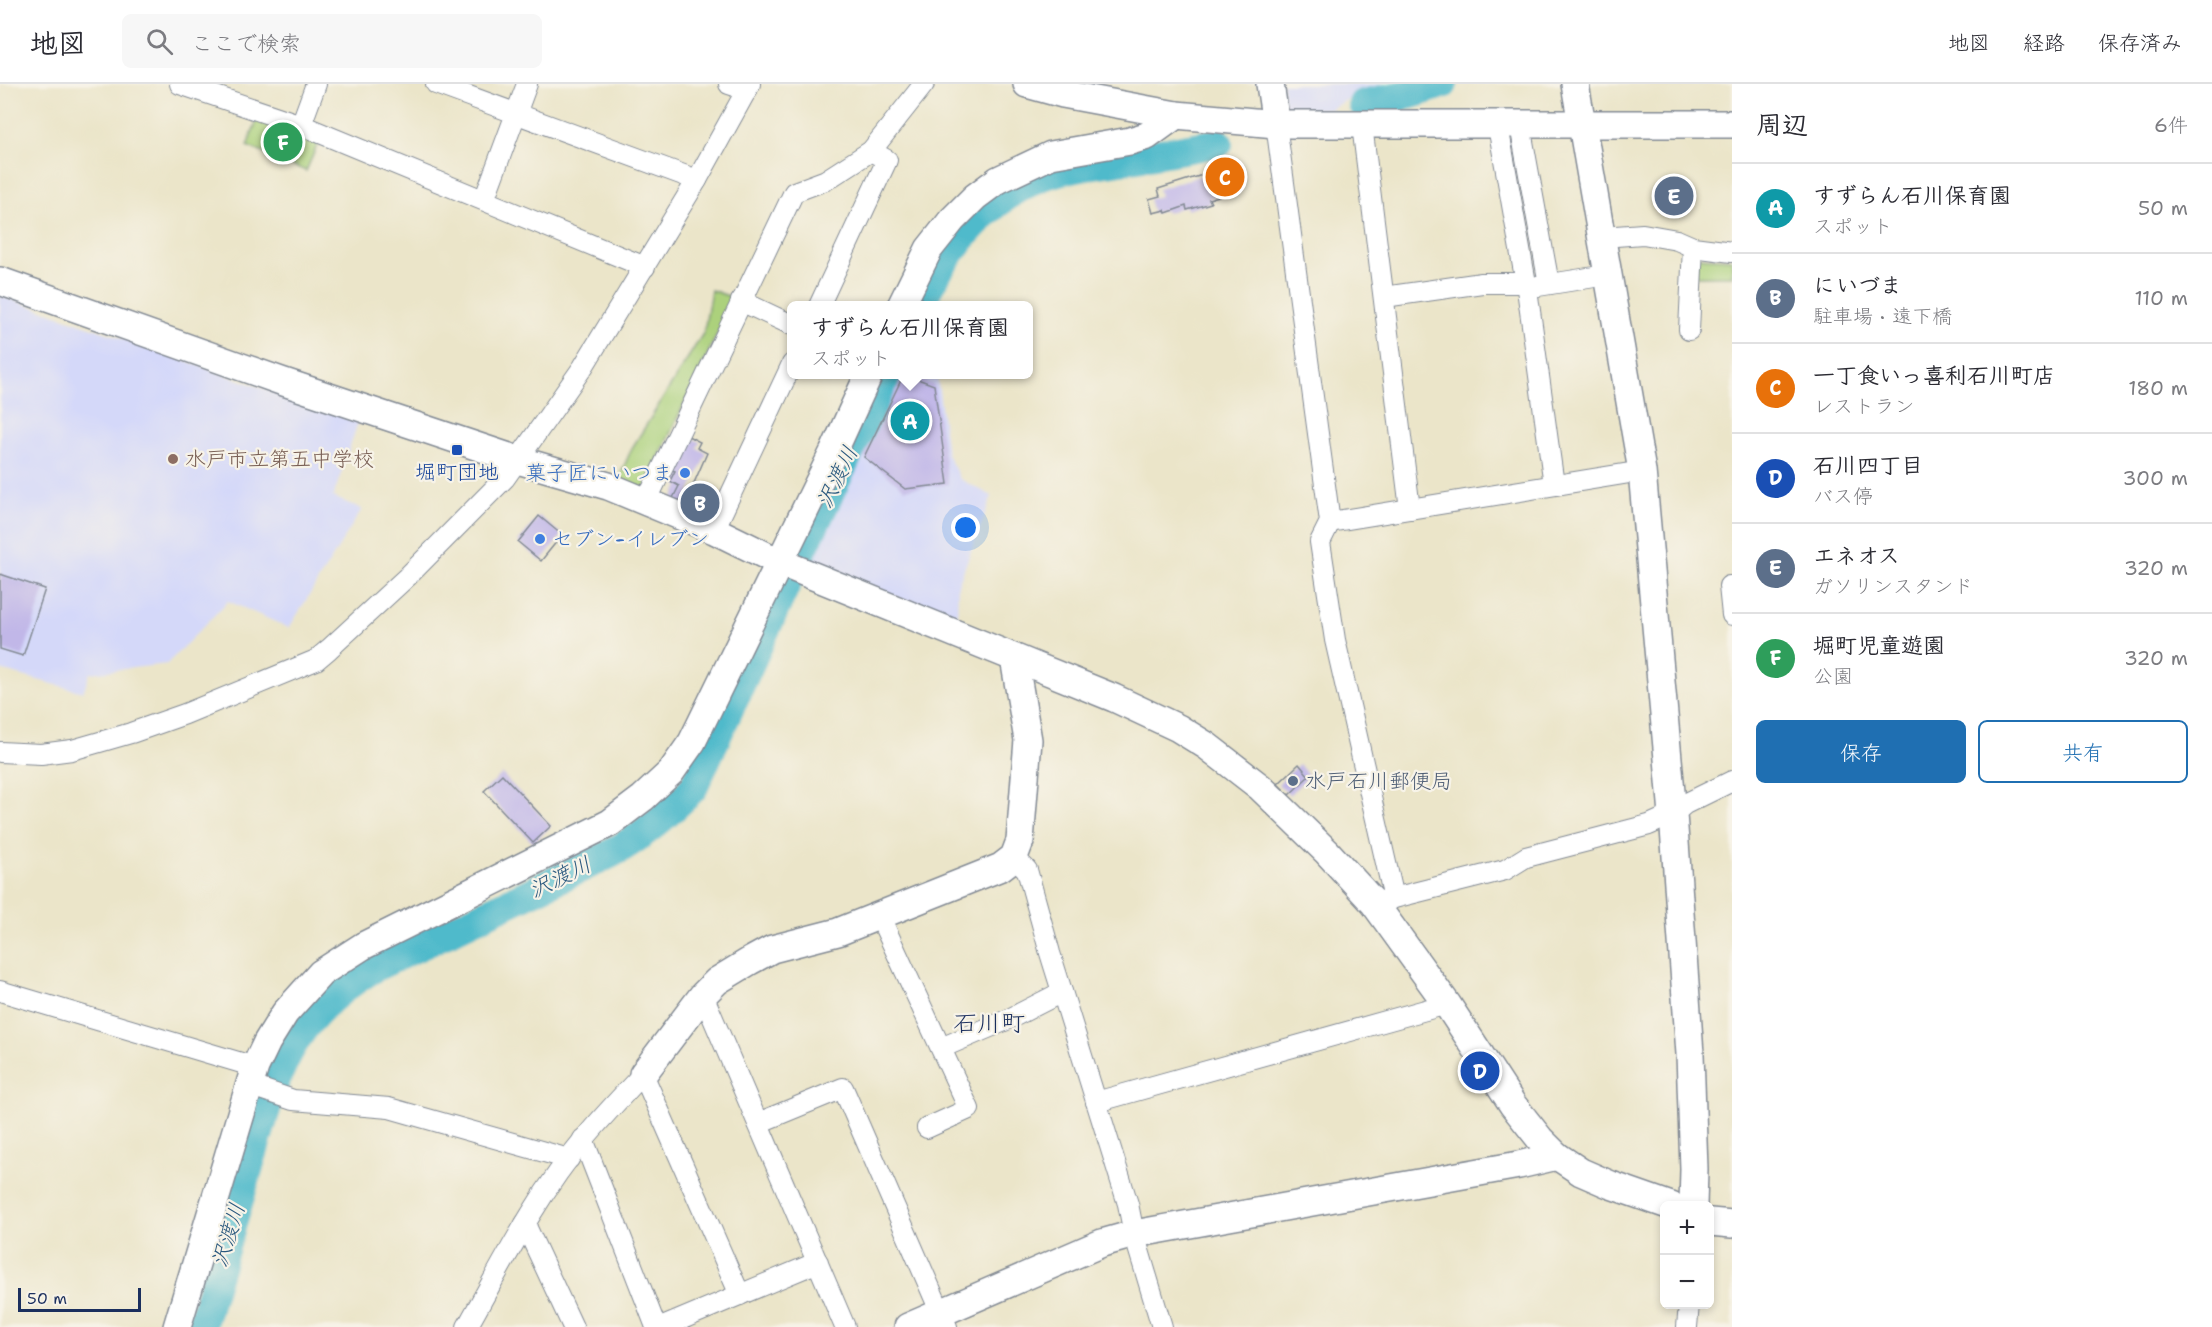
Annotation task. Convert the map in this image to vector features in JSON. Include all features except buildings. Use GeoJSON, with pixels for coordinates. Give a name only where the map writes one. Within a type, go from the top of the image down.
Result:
{"type":"FeatureCollection","features":[{"type":"Feature","properties":{"kind":"street"},"geometry":{"type":"LineString","coordinates":[[180,84],[301,125],[645,267]]}},
{"type":"Feature","properties":{"kind":"street"},"geometry":{"type":"LineString","coordinates":[[301,125],[316,84]]}},
{"type":"Feature","properties":{"kind":"street"},"geometry":{"type":"LineString","coordinates":[[436,84],[697,180]]}},
{"type":"Feature","properties":{"kind":"street"},"geometry":{"type":"LineString","coordinates":[[484,200],[528,84]]}},
{"type":"Feature","properties":{"kind":"street"},"geometry":{"type":"LineString","coordinates":[[646,501],[794,192],[826,180],[871,151],[924,84]]}},
{"type":"Feature","properties":{"kind":"street"},"geometry":{"type":"LineString","coordinates":[[1027,84],[1063,94],[1176,115],[1276,124],[1581,126],[1732,124]]}},
{"type":"Feature","properties":{"kind":"street"},"geometry":{"type":"LineString","coordinates":[[1270,84],[1330,522],[1320,542],[1335,640],[1384,900]]}},
{"type":"Feature","properties":{"kind":"street"},"geometry":{"type":"LineString","coordinates":[[1575,84],[1642,471],[1673,814],[1690,1054],[1693,1201]]}},
{"type":"Feature","properties":{"kind":"street"},"geometry":{"type":"LineString","coordinates":[[0,752],[41,754],[82,747],[185,714],[316,660],[407,577],[505,478],[583,367],[645,267],[697,180],[742,87]]}},
{"type":"Feature","properties":{"kind":"street"},"geometry":{"type":"LineString","coordinates":[[903,301],[929,249],[967,205],[998,180],[1051,155],[1147,136],[1176,115]]}},
{"type":"Feature","properties":{"kind":"street"},"geometry":{"type":"LineString","coordinates":[[1362,125],[1410,509]]}},
{"type":"Feature","properties":{"kind":"street"},"geometry":{"type":"LineString","coordinates":[[1509,125],[1549,284]]}},
{"type":"Feature","properties":{"kind":"street"},"geometry":{"type":"LineString","coordinates":[[1509,125],[1526,286],[1554,485]]}},
{"type":"Feature","properties":{"kind":"street"},"geometry":{"type":"LineString","coordinates":[[821,301],[887,160],[871,151]]}},
{"type":"Feature","properties":{"kind":"street"},"geometry":{"type":"LineString","coordinates":[[1602,237],[1643,234],[1677,240],[1693,247],[1732,252]]}},
{"type":"Feature","properties":{"kind":"street"},"geometry":{"type":"LineString","coordinates":[[1689,330],[1693,247]]}},
{"type":"Feature","properties":{"kind":"street"},"geometry":{"type":"LineString","coordinates":[[1384,297],[1482,283],[1526,286],[1607,275]]}},
{"type":"Feature","properties":{"kind":"street"},"geometry":{"type":"LineString","coordinates":[[0,281],[281,381],[518,460],[608,486],[714,530],[791,566],[1153,715],[1207,746],[1267,794],[1384,900],[1447,1004],[1513,1105],[1557,1156],[1581,1172],[1660,1202]]}},
{"type":"Feature","properties":{"kind":"street"},"geometry":{"type":"LineString","coordinates":[[741,301],[787,323]]}},
{"type":"Feature","properties":{"kind":"street"},"geometry":{"type":"LineString","coordinates":[[714,530],[787,375]]}},
{"type":"Feature","properties":{"kind":"street"},"geometry":{"type":"LineString","coordinates":[[177,1327],[267,1042],[285,1013],[321,973],[363,946],[610,823],[643,798],[671,772],[692,742],[791,566],[833,453],[867,379]]}},
{"type":"Feature","properties":{"kind":"street"},"geometry":{"type":"LineString","coordinates":[[1330,522],[1642,471]]}},
{"type":"Feature","properties":{"kind":"street"},"geometry":{"type":"LineString","coordinates":[[1732,586],[1729,586],[1732,615]]}},
{"type":"Feature","properties":{"kind":"street"},"geometry":{"type":"LineString","coordinates":[[475,1322],[525,1224],[583,1139],[643,1074],[703,995],[717,981],[772,950],[838,932],[1001,867],[1014,856],[1020,842],[1022,826],[1028,740],[1014,658]]}},
{"type":"Feature","properties":{"kind":"street"},"geometry":{"type":"LineString","coordinates":[[1384,900],[1505,870],[1526,857],[1649,825],[1732,781]]}},
{"type":"Feature","properties":{"kind":"street"},"geometry":{"type":"LineString","coordinates":[[1014,856],[1027,870],[1062,992],[1128,1204],[1134,1234],[1162,1327]]}},
{"type":"Feature","properties":{"kind":"street"},"geometry":{"type":"LineString","coordinates":[[879,915],[969,1108],[927,1128]]}},
{"type":"Feature","properties":{"kind":"street"},"geometry":{"type":"LineString","coordinates":[[0,991],[256,1080],[293,1100],[389,1108],[569,1159]]}},
{"type":"Feature","properties":{"kind":"street"},"geometry":{"type":"LineString","coordinates":[[941,1048],[1009,1019],[1062,992]]}},
{"type":"Feature","properties":{"kind":"street"},"geometry":{"type":"LineString","coordinates":[[703,995],[845,1327]]}},
{"type":"Feature","properties":{"kind":"street"},"geometry":{"type":"LineString","coordinates":[[1096,1102],[1447,1004]]}},
{"type":"Feature","properties":{"kind":"street"},"geometry":{"type":"LineString","coordinates":[[643,1074],[740,1295]]}},
{"type":"Feature","properties":{"kind":"street"},"geometry":{"type":"LineString","coordinates":[[758,1123],[843,1088],[944,1320]]}},
{"type":"Feature","properties":{"kind":"street"},"geometry":{"type":"LineString","coordinates":[[583,1139],[656,1327]]}},
{"type":"Feature","properties":{"kind":"street"},"geometry":{"type":"LineString","coordinates":[[908,1327],[944,1320],[1102,1244],[1134,1234],[1519,1165],[1557,1156]]}},
{"type":"Feature","properties":{"kind":"street"},"geometry":{"type":"LineString","coordinates":[[1714,1222],[1732,1224]]}},
{"type":"Feature","properties":{"kind":"street"},"geometry":{"type":"LineString","coordinates":[[525,1224],[573,1327]]}},
{"type":"Feature","properties":{"kind":"street"},"geometry":{"type":"LineString","coordinates":[[663,1327],[818,1262]]}},
{"type":"Feature","properties":{"kind":"street"},"geometry":{"type":"LineString","coordinates":[[1687,1327],[1689,1309]]}},
{"type":"Feature","properties":{"kind":"shaded area"},"geometry":{"type":"Polygon","coordinates":[[[1282,84],[1390,84],[1359,93],[1330,109],[1285,109],[1282,84]]]}},
{"type":"Feature","properties":{"kind":"shaded area","name":"水戸市立第五中学校"},"geometry":{"type":"Polygon","coordinates":[[[0,295],[358,422],[333,497],[362,509],[289,628],[228,601],[167,664],[90,673],[83,692],[0,670],[0,295]]]}},
{"type":"Feature","properties":{"kind":"shaded area"},"geometry":{"type":"Polygon","coordinates":[[[898,379],[938,379],[947,454],[960,479],[992,496],[958,585],[957,623],[812,561],[898,379]]]}},
{"type":"Feature","properties":{"kind":"green space"},"geometry":{"type":"Polygon","coordinates":[[[259,115],[320,139],[306,171],[247,146],[259,115]]]}},
{"type":"Feature","properties":{"kind":"green space"},"geometry":{"type":"Polygon","coordinates":[[[1697,257],[1732,259],[1732,276],[1696,276],[1697,257]]]}},
{"type":"Feature","properties":{"kind":"green space"},"geometry":{"type":"Polygon","coordinates":[[[711,290],[734,298],[643,491],[618,480],[632,448],[704,332],[711,290]]]}},
{"type":"Feature","properties":{"kind":"waterway","name":"沢渡川"},"geometry":{"type":"LineString","coordinates":[[1363,104],[1411,94],[1443,84]]}},
{"type":"Feature","properties":{"kind":"waterway","name":"沢渡川"},"geometry":{"type":"LineString","coordinates":[[922,301],[940,268],[966,233],[981,217],[1015,190],[1034,180],[1073,168],[1218,143]]}},
{"type":"Feature","properties":{"kind":"waterway","name":"沢渡川"},"geometry":{"type":"LineString","coordinates":[[201,1327],[277,1076],[297,1038],[309,1021],[339,992],[377,966],[610,854],[654,824],[693,788],[792,571],[885,379]]}},
{"type":"Feature","properties":{"kind":"place","name":"堀町児童遊園"},"geometry":{"type":"Point","coordinates":[283,142]}},
{"type":"Feature","properties":{"kind":"place","name":"一丁食いっ喜利石川町店"},"geometry":{"type":"Point","coordinates":[1225,177]}},
{"type":"Feature","properties":{"kind":"place","name":"エネオス"},"geometry":{"type":"Point","coordinates":[1674,196]}},
{"type":"Feature","properties":{"kind":"place","name":"すずらん石川保育園"},"geometry":{"type":"Point","coordinates":[910,421]}},
{"type":"Feature","properties":{"kind":"place","name":"堀町団地"},"geometry":{"type":"Point","coordinates":[457,450]}},
{"type":"Feature","properties":{"kind":"place","name":"水戸市立第五中学校"},"geometry":{"type":"Point","coordinates":[173,459]}},
{"type":"Feature","properties":{"kind":"place","name":"菓子匠にいつま"},"geometry":{"type":"Point","coordinates":[685,473]}},
{"type":"Feature","properties":{"kind":"place","name":"にいづま"},"geometry":{"type":"Point","coordinates":[700,503]}},
{"type":"Feature","properties":{"kind":"place","name":"セブン-イレブン"},"geometry":{"type":"Point","coordinates":[540,539]}},
{"type":"Feature","properties":{"kind":"place","name":"水戸石川郵便局"},"geometry":{"type":"Point","coordinates":[1293,781]}},
{"type":"Feature","properties":{"kind":"place","name":"石川四丁目"},"geometry":{"type":"Point","coordinates":[1480,1071]}},
{"type":"Feature","properties":{"kind":"district","name":"石川町"},"geometry":{"type":"Point","coordinates":[989,1023]}}]}
